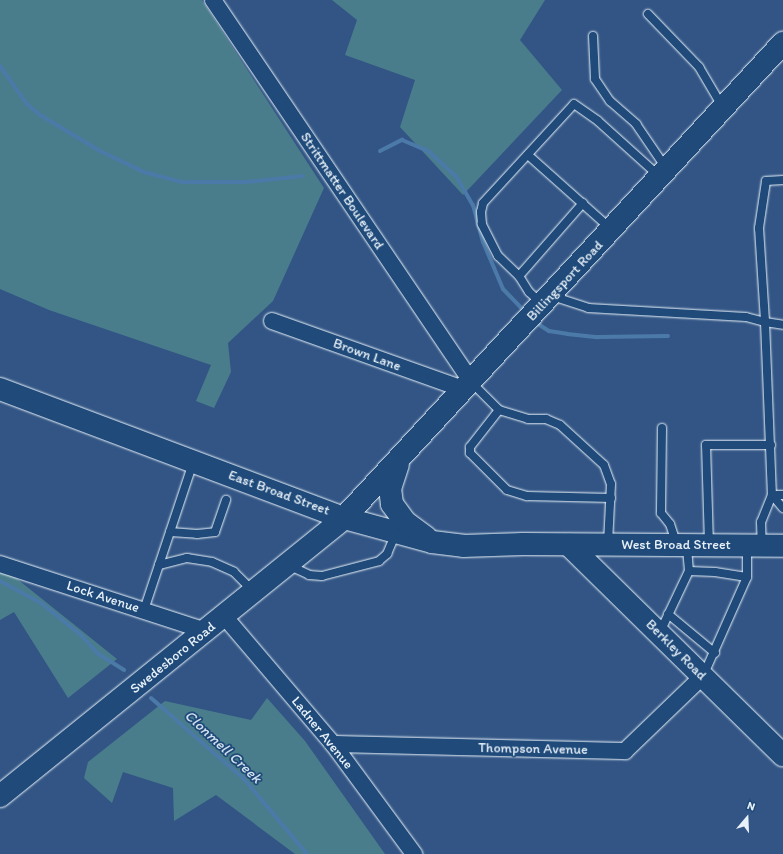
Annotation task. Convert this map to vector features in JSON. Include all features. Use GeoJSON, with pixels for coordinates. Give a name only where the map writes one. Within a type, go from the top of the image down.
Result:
{"type":"FeatureCollection","features":[{"type":"Feature","properties":{"kind":"main road","name":"Billingsport Road"},"geometry":{"type":"LineString","coordinates":[[344,518],[398,462],[467,385],[664,174],[783,43]]}},
{"type":"Feature","properties":{"kind":"main road","name":"East Broad Street"},"geometry":{"type":"LineString","coordinates":[[0,390],[344,518],[396,533],[432,542],[463,546],[569,544]]}},
{"type":"Feature","properties":{"kind":"main road"},"geometry":{"type":"LineString","coordinates":[[398,462],[390,488],[392,504],[404,522],[432,542]]}},
{"type":"Feature","properties":{"kind":"main road","name":"Swedesboro Road"},"geometry":{"type":"LineString","coordinates":[[0,796],[344,518]]}},
{"type":"Feature","properties":{"kind":"main road","name":"West Broad Street"},"geometry":{"type":"LineString","coordinates":[[569,544],[783,546]]}},
{"type":"Feature","properties":{"kind":"main road","name":"Berkley Road"},"geometry":{"type":"LineString","coordinates":[[569,544],[664,623],[702,677],[781,748]]}},
{"type":"Feature","properties":{"kind":"street","name":"Strittmatter Boulevard"},"geometry":{"type":"LineString","coordinates":[[213,0],[467,385]]}},
{"type":"Feature","properties":{"kind":"street","name":"Brown Lane"},"geometry":{"type":"LineString","coordinates":[[272,321],[467,385]]}},
{"type":"Feature","properties":{"kind":"street","name":"Lock Avenue"},"geometry":{"type":"LineString","coordinates":[[0,564],[206,631]]}},
{"type":"Feature","properties":{"kind":"street","name":"Ladner Avenue"},"geometry":{"type":"LineString","coordinates":[[224,616],[333,744],[414,854]]}},
{"type":"Feature","properties":{"kind":"street","name":"Thompson Avenue"},"geometry":{"type":"LineString","coordinates":[[333,744],[625,752],[702,677]]}},
{"type":"Feature","properties":{"kind":"lane"},"geometry":{"type":"LineString","coordinates":[[648,14],[700,67],[724,109]]}},
{"type":"Feature","properties":{"kind":"lane"},"geometry":{"type":"LineString","coordinates":[[593,36],[596,78],[610,101],[636,124],[664,174]]}},
{"type":"Feature","properties":{"kind":"lane"},"geometry":{"type":"LineString","coordinates":[[664,174],[598,121],[574,104],[484,203],[481,212],[482,224],[498,256],[519,276],[539,309],[588,308],[746,317],[783,325]]}},
{"type":"Feature","properties":{"kind":"lane"},"geometry":{"type":"LineString","coordinates":[[528,155],[612,229]]}},
{"type":"Feature","properties":{"kind":"lane"},"geometry":{"type":"LineString","coordinates":[[702,677],[715,653],[747,576],[761,522],[772,495],[771,445],[759,228],[766,181],[783,180]]}},
{"type":"Feature","properties":{"kind":"lane"},"geometry":{"type":"LineString","coordinates":[[519,276],[583,204]]}},
{"type":"Feature","properties":{"kind":"lane"},"geometry":{"type":"LineString","coordinates":[[467,385],[500,410],[528,419],[546,419],[560,425],[604,465],[611,484],[608,545]]}},
{"type":"Feature","properties":{"kind":"lane"},"geometry":{"type":"LineString","coordinates":[[500,410],[474,442],[470,453],[507,490],[527,496],[611,498]]}},
{"type":"Feature","properties":{"kind":"lane"},"geometry":{"type":"LineString","coordinates":[[662,428],[661,513],[670,524],[682,545],[689,571],[664,623],[715,653]]}},
{"type":"Feature","properties":{"kind":"lane"},"geometry":{"type":"LineString","coordinates":[[709,545],[706,445],[771,445]]}},
{"type":"Feature","properties":{"kind":"lane"},"geometry":{"type":"LineString","coordinates":[[144,610],[193,461]]}},
{"type":"Feature","properties":{"kind":"lane"},"geometry":{"type":"LineString","coordinates":[[772,495],[783,495]]}},
{"type":"Feature","properties":{"kind":"lane"},"geometry":{"type":"LineString","coordinates":[[772,495],[783,508]]}},
{"type":"Feature","properties":{"kind":"lane"},"geometry":{"type":"LineString","coordinates":[[170,532],[215,532],[226,500]]}},
{"type":"Feature","properties":{"kind":"lane"},"geometry":{"type":"LineString","coordinates":[[287,565],[309,575],[322,576],[379,561],[387,554],[396,533]]}},
{"type":"Feature","properties":{"kind":"lane"},"geometry":{"type":"LineString","coordinates":[[159,565],[187,558],[212,562],[234,572],[254,592]]}},
{"type":"Feature","properties":{"kind":"lane"},"geometry":{"type":"LineString","coordinates":[[689,571],[715,572],[747,576]]}},
{"type":"Feature","properties":{"kind":"green space"},"geometry":{"type":"Polygon","coordinates":[[[0,0],[202,0],[324,188],[273,301],[228,343],[231,372],[214,408],[196,401],[211,365],[49,310],[0,289],[0,0]]]}},
{"type":"Feature","properties":{"kind":"green space"},"geometry":{"type":"Polygon","coordinates":[[[332,0],[545,0],[520,40],[562,90],[463,195],[400,127],[415,80],[345,55],[357,20],[332,0]]]}},
{"type":"Feature","properties":{"kind":"green space"},"geometry":{"type":"Polygon","coordinates":[[[0,569],[11,574],[117,659],[68,698],[14,612],[0,620],[0,569]]]}},
{"type":"Feature","properties":{"kind":"green space"},"geometry":{"type":"Polygon","coordinates":[[[267,698],[305,741],[385,854],[295,854],[216,795],[174,821],[173,788],[123,772],[112,803],[84,778],[88,762],[165,701],[251,720],[267,698]]]}},
{"type":"Feature","properties":{"kind":"waterway"},"geometry":{"type":"LineString","coordinates":[[0,66],[27,104],[40,115],[100,151],[144,172],[182,182],[246,182],[303,176]]}},
{"type":"Feature","properties":{"kind":"waterway"},"geometry":{"type":"LineString","coordinates":[[380,151],[402,140],[428,151],[456,176],[473,205],[483,242],[503,289],[526,313]]}},
{"type":"Feature","properties":{"kind":"waterway"},"geometry":{"type":"LineString","coordinates":[[535,322],[549,331],[567,334],[598,337],[668,336]]}},
{"type":"Feature","properties":{"kind":"waterway","name":"Clonmell Creek"},"geometry":{"type":"LineString","coordinates":[[0,581],[41,603],[81,635],[97,653],[124,670]]}},
{"type":"Feature","properties":{"kind":"waterway","name":"Clonmell Creek"},"geometry":{"type":"LineString","coordinates":[[151,698],[244,779],[307,854]]}}]}
